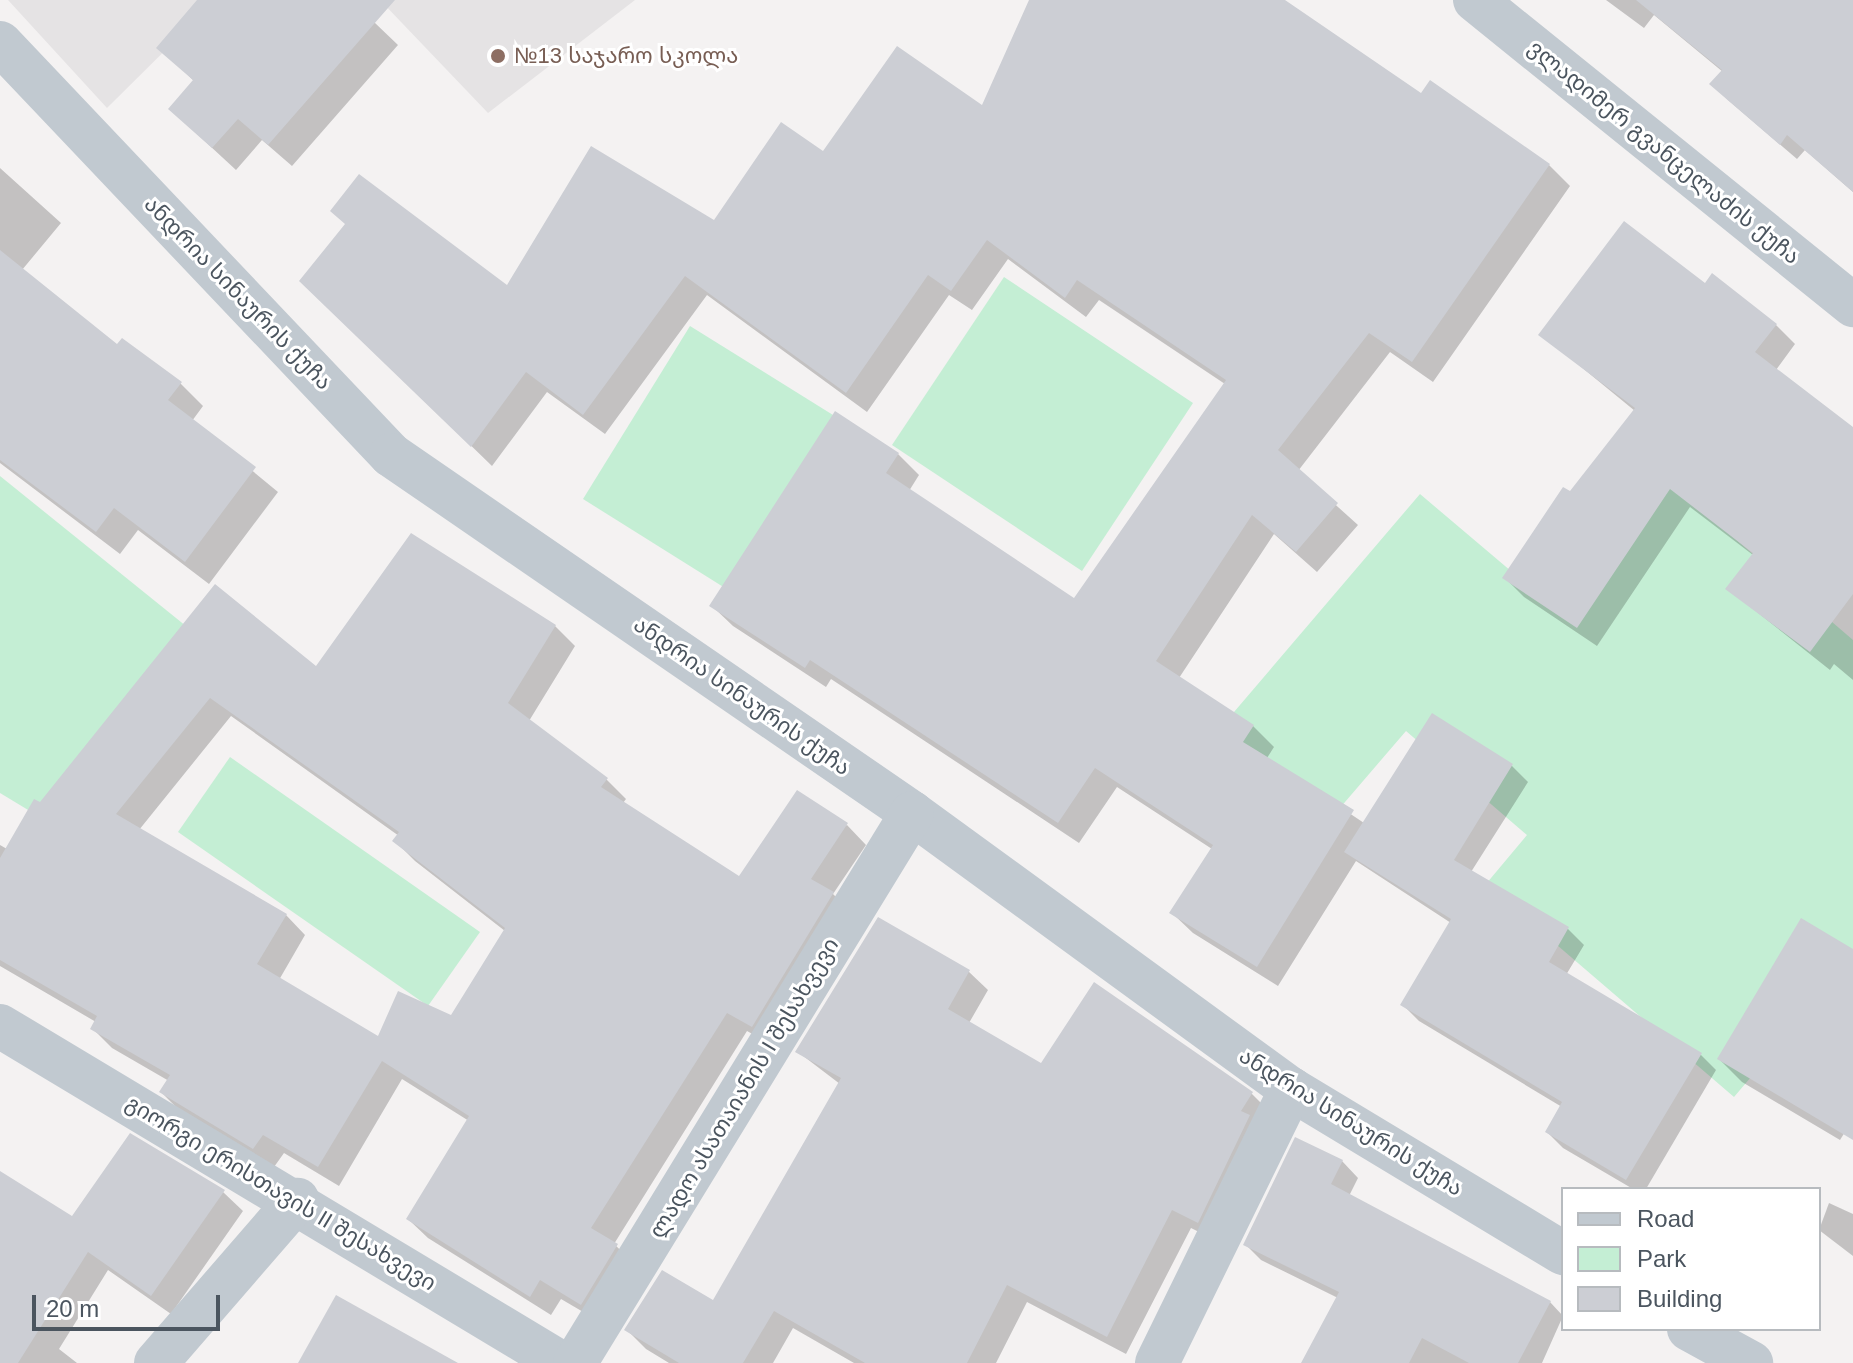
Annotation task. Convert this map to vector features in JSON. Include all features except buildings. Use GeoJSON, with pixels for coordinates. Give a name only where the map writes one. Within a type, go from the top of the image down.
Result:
{"type":"FeatureCollection","features":[{"type":"Feature","properties":{"kind":"street","name":"ვლადიმერ გვანცელაძის ქუჩა"},"geometry":{"type":"LineString","coordinates":[[1475,0],[1853,305]]}},
{"type":"Feature","properties":{"kind":"street","name":"ანდრია სინაურის ქუჩა"},"geometry":{"type":"LineString","coordinates":[[0,43],[391,455],[912,813],[1291,1089],[1561,1252]]}},
{"type":"Feature","properties":{"kind":"street","name":"ლადო ასათაიანის I შესახვევი"},"geometry":{"type":"LineString","coordinates":[[575,1363],[912,813]]}},
{"type":"Feature","properties":{"kind":"street","name":"გიორგი ერისთავის II შესახვევი"},"geometry":{"type":"LineString","coordinates":[[0,1026],[297,1200],[561,1363]]}},
{"type":"Feature","properties":{"kind":"street"},"geometry":{"type":"LineString","coordinates":[[1157,1363],[1291,1089]]}},
{"type":"Feature","properties":{"kind":"street"},"geometry":{"type":"LineString","coordinates":[[156,1363],[297,1200]]}},
{"type":"Feature","properties":{"kind":"street"},"geometry":{"type":"LineString","coordinates":[[1688,1341],[1751,1363]]}},
{"type":"Feature","properties":{"kind":"shaded area"},"geometry":{"type":"Polygon","coordinates":[[[8,0],[216,0],[107,108],[8,0]]]}},
{"type":"Feature","properties":{"kind":"shaded area","name":"№13 საჯარო სკოლა"},"geometry":{"type":"Polygon","coordinates":[[[380,0],[635,0],[488,113],[380,0]]]}},
{"type":"Feature","properties":{"kind":"green space"},"geometry":{"type":"Polygon","coordinates":[[[1004,277],[1193,403],[1082,571],[892,445],[1004,277]]]}},
{"type":"Feature","properties":{"kind":"green space"},"geometry":{"type":"Polygon","coordinates":[[[690,326],[833,415],[725,588],[583,499],[690,326]]]}},
{"type":"Feature","properties":{"kind":"green space"},"geometry":{"type":"Polygon","coordinates":[[[0,476],[207,643],[58,828],[0,793],[0,476]]]}},
{"type":"Feature","properties":{"kind":"green space"},"geometry":{"type":"Polygon","coordinates":[[[1669,482],[1853,640],[1853,957],[1734,1097],[1486,884],[1527,835],[1406,731],[1333,816],[1199,753],[1420,494],[1558,611],[1669,482]]]}},
{"type":"Feature","properties":{"kind":"green space"},"geometry":{"type":"Polygon","coordinates":[[[230,757],[480,932],[428,1006],[178,832],[230,757]]]}},
{"type":"Feature","properties":{"kind":"place","name":"№13 საჯარო სკოლა"},"geometry":{"type":"Point","coordinates":[498,56]}}]}
